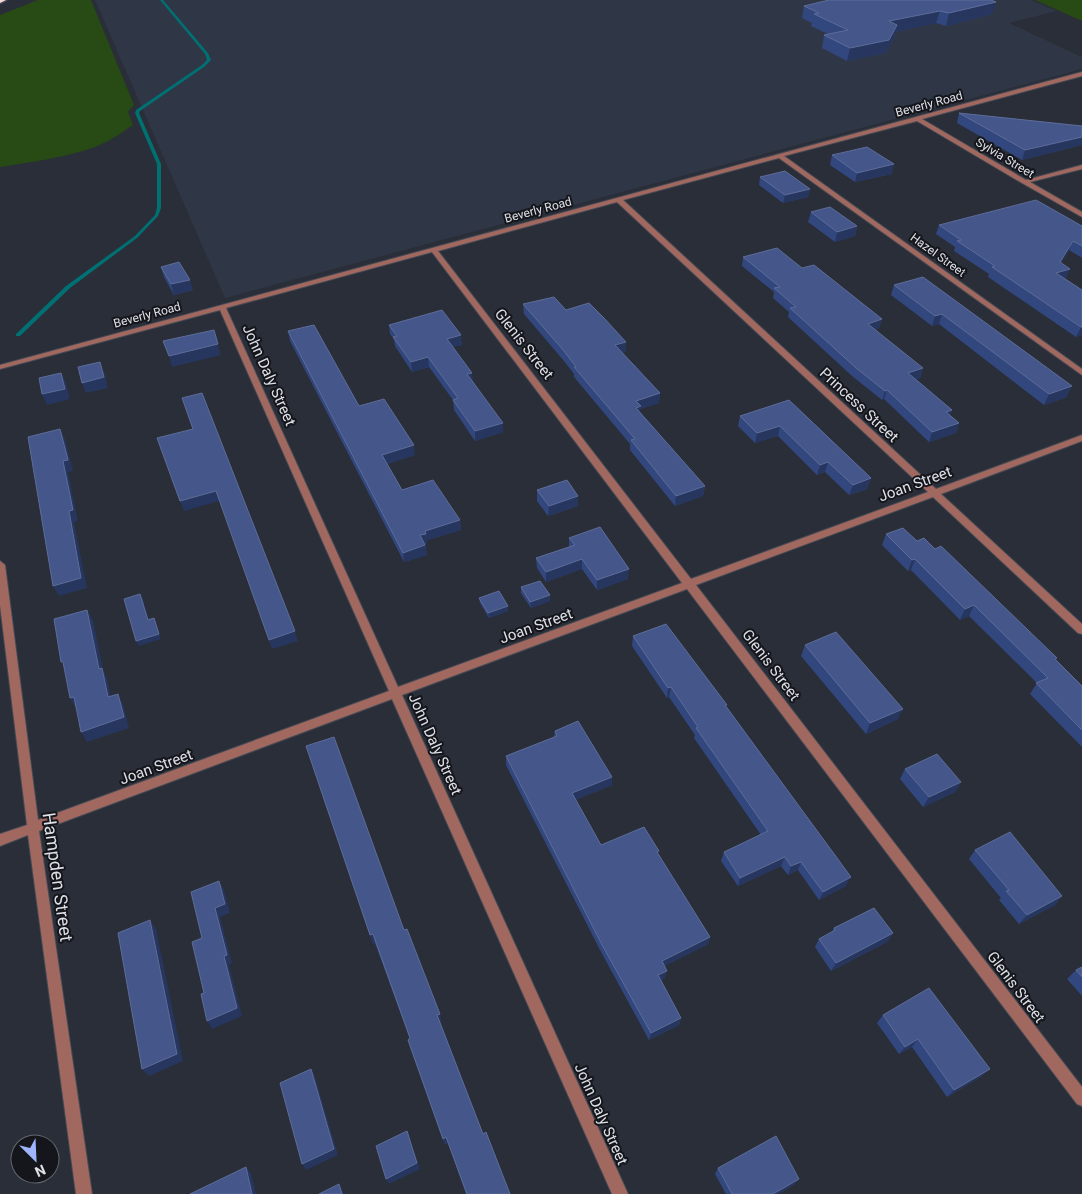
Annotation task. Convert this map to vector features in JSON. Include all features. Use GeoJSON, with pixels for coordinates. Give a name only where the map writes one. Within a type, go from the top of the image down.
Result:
{"type":"FeatureCollection","features":[{"type":"Feature","properties":{"kind":"street","name":"Beverly Road"},"geometry":{"type":"LineString","coordinates":[[0,367],[1082,74]]}},
{"type":"Feature","properties":{"kind":"street","name":"Sylvia Street"},"geometry":{"type":"LineString","coordinates":[[918,119],[1082,215]]}},
{"type":"Feature","properties":{"kind":"street","name":"Hazel Street"},"geometry":{"type":"LineString","coordinates":[[780,156],[1082,372]]}},
{"type":"Feature","properties":{"kind":"street"},"geometry":{"type":"LineString","coordinates":[[1024,182],[1082,167]]}},
{"type":"Feature","properties":{"kind":"street","name":"Princess Street"},"geometry":{"type":"LineString","coordinates":[[618,199],[1082,630]]}},
{"type":"Feature","properties":{"kind":"street","name":"Glenis Street"},"geometry":{"type":"LineString","coordinates":[[434,250],[691,584],[1082,1099]]}},
{"type":"Feature","properties":{"kind":"street","name":"John Daly Street"},"geometry":{"type":"LineString","coordinates":[[222,306],[620,1194]]}},
{"type":"Feature","properties":{"kind":"street","name":"Joan Street"},"geometry":{"type":"LineString","coordinates":[[0,840],[1082,438]]}},
{"type":"Feature","properties":{"kind":"street","name":"Hampden Street"},"geometry":{"type":"LineString","coordinates":[[0,565],[33,828],[84,1194]]}},
{"type":"Feature","properties":{"kind":"shaded area"},"geometry":{"type":"Polygon","coordinates":[[[95,0],[1031,0],[1057,11],[1009,23],[1082,57],[1082,69],[225,298],[95,0]]]}},
{"type":"Feature","properties":{"kind":"green space"},"geometry":{"type":"Polygon","coordinates":[[[38,0],[91,0],[134,105],[128,112],[133,125],[103,144],[92,148],[47,159],[0,167],[0,15],[38,0]]]}},
{"type":"Feature","properties":{"kind":"green space"},"geometry":{"type":"Polygon","coordinates":[[[1035,0],[1082,0],[1082,21],[1035,0]]]}},
{"type":"Feature","properties":{"kind":"building"},"geometry":{"type":"Polygon","coordinates":[[[829,0],[991,0],[996,2],[949,13],[940,11],[889,21],[897,25],[889,40],[850,48],[824,35],[848,30],[814,14],[819,13],[804,6],[829,0]]]}},
{"type":"Feature","properties":{"kind":"building"},"geometry":{"type":"Polygon","coordinates":[[[959,113],[1082,126],[1082,137],[1025,150],[959,113]]]}},
{"type":"Feature","properties":{"kind":"building"},"geometry":{"type":"Polygon","coordinates":[[[867,147],[894,164],[857,173],[832,155],[867,147]]]}},
{"type":"Feature","properties":{"kind":"building"},"geometry":{"type":"Polygon","coordinates":[[[785,171],[810,189],[785,195],[760,177],[785,171]]]}},
{"type":"Feature","properties":{"kind":"building"},"geometry":{"type":"Polygon","coordinates":[[[1036,200],[1082,226],[1082,246],[1073,241],[1060,262],[1070,269],[1056,273],[1082,290],[1082,327],[992,267],[995,266],[957,241],[961,240],[939,225],[1036,200]]]}},
{"type":"Feature","properties":{"kind":"building"},"geometry":{"type":"Polygon","coordinates":[[[830,207],[857,226],[837,232],[811,212],[830,207]]]}},
{"type":"Feature","properties":{"kind":"building"},"geometry":{"type":"Polygon","coordinates":[[[777,248],[802,268],[814,265],[882,319],[868,324],[923,368],[908,373],[952,410],[946,412],[959,423],[932,432],[887,390],[885,391],[855,367],[790,308],[796,307],[774,288],[780,287],[743,257],[777,248]]]}},
{"type":"Feature","properties":{"kind":"building"},"geometry":{"type":"Polygon","coordinates":[[[179,262],[190,280],[171,284],[161,267],[179,262]]]}},
{"type":"Feature","properties":{"kind":"building"},"geometry":{"type":"Polygon","coordinates":[[[923,277],[1072,386],[1049,394],[942,314],[935,316],[894,285],[923,277]]]}},
{"type":"Feature","properties":{"kind":"building"},"geometry":{"type":"Polygon","coordinates":[[[554,297],[566,310],[589,303],[626,342],[615,345],[660,393],[636,401],[641,406],[636,408],[705,486],[676,496],[631,440],[635,439],[574,367],[576,367],[564,351],[523,304],[554,297]]]}},
{"type":"Feature","properties":{"kind":"building"},"geometry":{"type":"Polygon","coordinates":[[[442,310],[461,335],[447,339],[472,373],[467,374],[503,423],[475,431],[453,400],[458,398],[428,357],[411,362],[393,337],[397,336],[389,325],[442,310]]]}},
{"type":"Feature","properties":{"kind":"building"},"geometry":{"type":"Polygon","coordinates":[[[314,325],[359,406],[384,399],[414,445],[382,455],[402,490],[433,480],[460,520],[425,531],[426,534],[420,535],[425,545],[403,553],[288,331],[314,325]]]}},
{"type":"Feature","properties":{"kind":"building"},"geometry":{"type":"Polygon","coordinates":[[[214,330],[218,344],[169,356],[163,341],[214,330]]]}},
{"type":"Feature","properties":{"kind":"building"},"geometry":{"type":"Polygon","coordinates":[[[100,362],[104,377],[82,383],[78,367],[100,362]]]}},
{"type":"Feature","properties":{"kind":"building"},"geometry":{"type":"Polygon","coordinates":[[[61,373],[65,389],[42,394],[39,378],[61,373]]]}},
{"type":"Feature","properties":{"kind":"building"},"geometry":{"type":"Polygon","coordinates":[[[202,393],[295,631],[269,640],[216,491],[180,501],[157,438],[193,429],[182,398],[202,393]]]}},
{"type":"Feature","properties":{"kind":"building"},"geometry":{"type":"Polygon","coordinates":[[[789,400],[871,478],[853,485],[828,462],[820,465],[780,426],[757,433],[740,416],[789,400]]]}},
{"type":"Feature","properties":{"kind":"building"},"geometry":{"type":"Polygon","coordinates":[[[60,429],[68,460],[63,461],[73,510],[69,511],[81,578],[53,586],[28,437],[60,429]]]}},
{"type":"Feature","properties":{"kind":"building"},"geometry":{"type":"Polygon","coordinates":[[[567,480],[578,496],[549,506],[537,490],[567,480]]]}},
{"type":"Feature","properties":{"kind":"building"},"geometry":{"type":"Polygon","coordinates":[[[600,527],[629,569],[597,580],[582,559],[546,572],[536,558],[575,545],[569,538],[600,527]]]}},
{"type":"Feature","properties":{"kind":"building"},"geometry":{"type":"Polygon","coordinates":[[[903,528],[917,541],[924,538],[935,549],[941,546],[1057,658],[1055,659],[1082,686],[1082,730],[1036,683],[1048,678],[974,605],[965,609],[915,559],[912,560],[886,534],[903,528]]]}},
{"type":"Feature","properties":{"kind":"building"},"geometry":{"type":"Polygon","coordinates":[[[540,581],[550,595],[530,602],[521,587],[540,581]]]}},
{"type":"Feature","properties":{"kind":"building"},"geometry":{"type":"Polygon","coordinates":[[[499,591],[508,606],[488,613],[479,598],[499,591]]]}},
{"type":"Feature","properties":{"kind":"building"},"geometry":{"type":"Polygon","coordinates":[[[140,594],[148,620],[154,618],[159,634],[136,641],[124,599],[140,594]]]}},
{"type":"Feature","properties":{"kind":"building"},"geometry":{"type":"Polygon","coordinates":[[[87,610],[99,669],[102,668],[108,697],[118,694],[124,717],[81,732],[74,697],[70,698],[63,662],[61,662],[54,619],[87,610]]]}},
{"type":"Feature","properties":{"kind":"building"},"geometry":{"type":"Polygon","coordinates":[[[666,624],[851,877],[823,892],[801,862],[791,866],[785,857],[740,878],[724,852],[768,831],[696,728],[698,727],[671,687],[668,688],[633,636],[666,624]]]}},
{"type":"Feature","properties":{"kind":"building"},"geometry":{"type":"Polygon","coordinates":[[[836,632],[903,709],[870,723],[805,645],[836,632]]]}},
{"type":"Feature","properties":{"kind":"building"},"geometry":{"type":"Polygon","coordinates":[[[578,721],[612,777],[572,793],[601,845],[644,827],[659,851],[657,852],[710,937],[662,961],[667,971],[658,975],[681,1018],[651,1033],[601,943],[506,756],[557,736],[555,731],[578,721]]]}},
{"type":"Feature","properties":{"kind":"building"},"geometry":{"type":"Polygon","coordinates":[[[334,737],[404,930],[407,929],[440,1014],[437,1015],[483,1134],[486,1132],[510,1194],[467,1194],[446,1137],[443,1139],[408,1040],[410,1038],[373,934],[370,935],[306,746],[334,737]]]}},
{"type":"Feature","properties":{"kind":"building"},"geometry":{"type":"Polygon","coordinates":[[[937,754],[961,782],[929,797],[905,769],[937,754]]]}},
{"type":"Feature","properties":{"kind":"building"},"geometry":{"type":"Polygon","coordinates":[[[1010,832],[1062,896],[1027,915],[1006,891],[1009,890],[975,850],[1010,832]]]}},
{"type":"Feature","properties":{"kind":"building"},"geometry":{"type":"Polygon","coordinates":[[[219,881],[225,904],[215,908],[227,955],[224,956],[237,1008],[207,1021],[201,994],[204,993],[192,942],[202,938],[191,892],[219,881]]]}},
{"type":"Feature","properties":{"kind":"building"},"geometry":{"type":"Polygon","coordinates":[[[874,908],[893,933],[836,963],[819,939],[835,930],[834,928],[874,908]]]}},
{"type":"Feature","properties":{"kind":"building"},"geometry":{"type":"Polygon","coordinates":[[[150,920],[177,1054],[142,1069],[118,933],[150,920]]]}},
{"type":"Feature","properties":{"kind":"building"},"geometry":{"type":"Polygon","coordinates":[[[1082,967],[1082,977],[1076,970],[1082,967]]]}},
{"type":"Feature","properties":{"kind":"building"},"geometry":{"type":"Polygon","coordinates":[[[929,988],[990,1069],[954,1090],[918,1039],[905,1047],[883,1015],[929,988]]]}},
{"type":"Feature","properties":{"kind":"building"},"geometry":{"type":"Polygon","coordinates":[[[311,1069],[334,1149],[302,1164],[280,1083],[311,1069]]]}},
{"type":"Feature","properties":{"kind":"building"},"geometry":{"type":"Polygon","coordinates":[[[407,1131],[417,1163],[386,1179],[376,1146],[407,1131]]]}},
{"type":"Feature","properties":{"kind":"building"},"geometry":{"type":"Polygon","coordinates":[[[776,1136],[799,1179],[773,1194],[732,1194],[718,1168],[776,1136]]]}},
{"type":"Feature","properties":{"kind":"building"},"geometry":{"type":"Polygon","coordinates":[[[246,1167],[252,1194],[190,1194],[246,1167]]]}},
{"type":"Feature","properties":{"kind":"building"},"geometry":{"type":"Polygon","coordinates":[[[339,1184],[342,1194],[319,1194],[339,1184]]]}},
{"type":"Feature","properties":{"kind":"waterway"},"geometry":{"type":"LineString","coordinates":[[18,335],[68,287],[136,237],[157,215],[159,208],[159,164],[137,113],[138,110],[209,60],[207,54],[161,0]]}}]}
